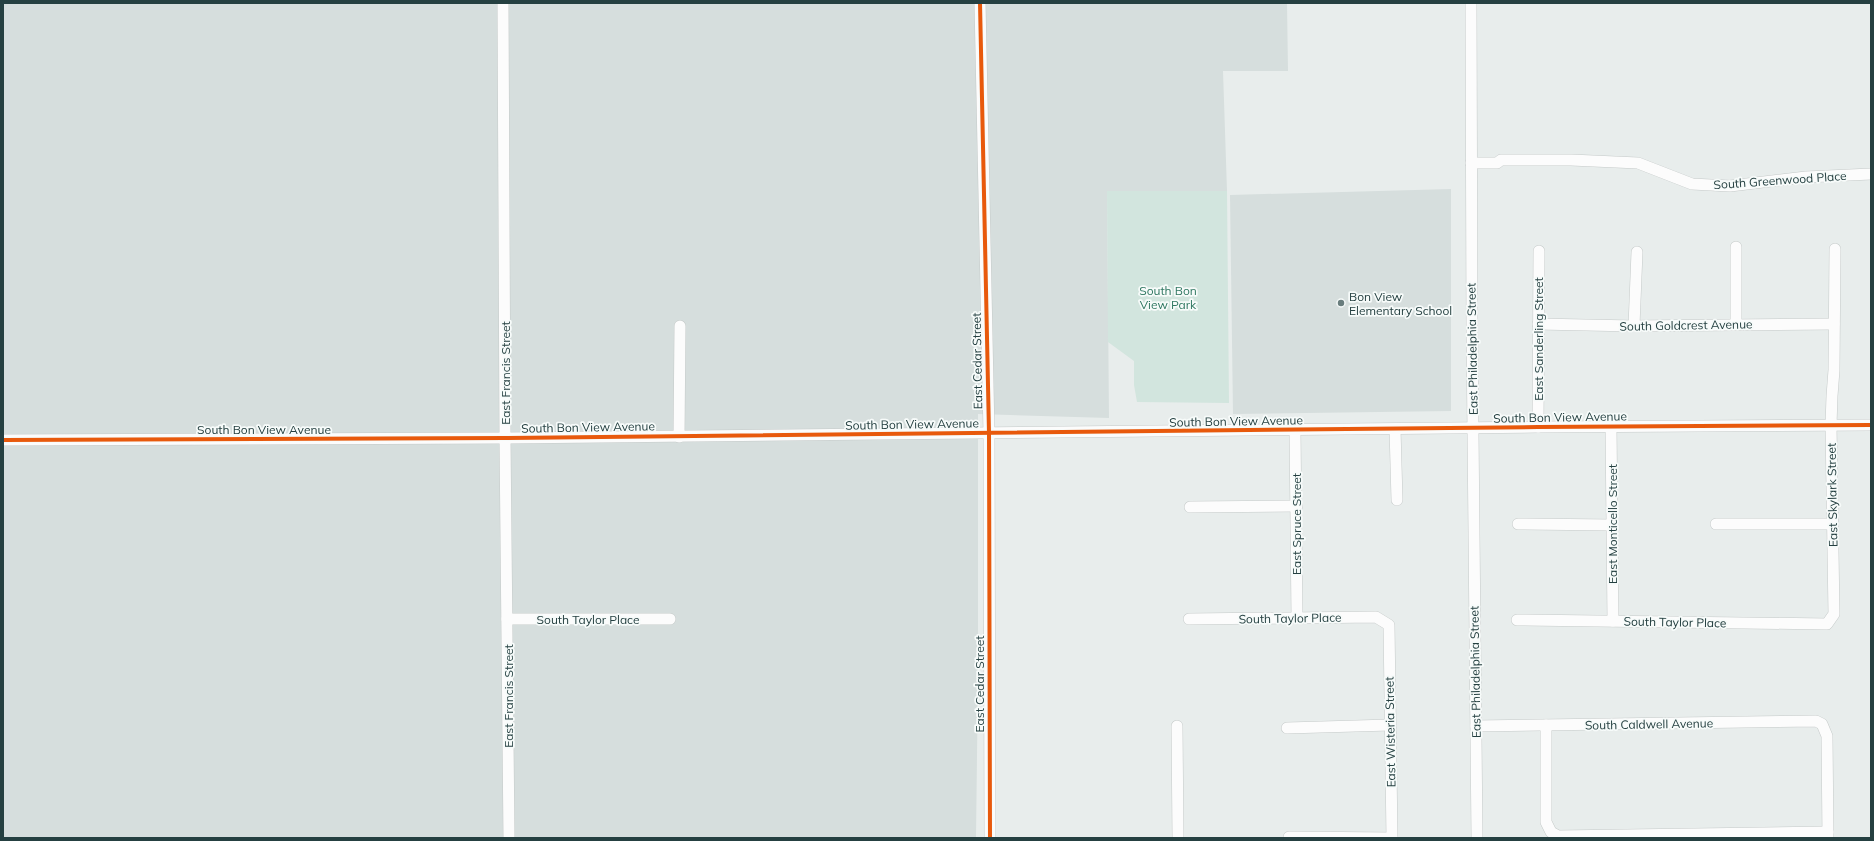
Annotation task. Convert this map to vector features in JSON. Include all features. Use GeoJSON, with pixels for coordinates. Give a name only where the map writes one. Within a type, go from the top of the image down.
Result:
{"type":"FeatureCollection","features":[{"type":"Feature","properties":{"kind":"street","name":"East Francis Street"},"geometry":{"type":"LineString","coordinates":[[503,3],[509,838]]}},
{"type":"Feature","properties":{"kind":"street","name":"East Cedar Street"},"geometry":{"type":"LineString","coordinates":[[980,3],[989,433],[990,838]]}},
{"type":"Feature","properties":{"kind":"street","name":"East Philadelphia Street"},"geometry":{"type":"LineString","coordinates":[[1471,3],[1477,838]]}},
{"type":"Feature","properties":{"kind":"street","name":"South Greenwood Place"},"geometry":{"type":"LineString","coordinates":[[1471,159],[1497,156],[1501,160],[1571,160],[1638,163],[1692,184],[1730,186],[1806,177],[1871,174]]}},
{"type":"Feature","properties":{"kind":"street"},"geometry":{"type":"LineString","coordinates":[[1736,247],[1736,324]]}},
{"type":"Feature","properties":{"kind":"street","name":"East Skylark Street"},"geometry":{"type":"LineString","coordinates":[[1831,620],[1834,614],[1831,425],[1834,370],[1835,249]]}},
{"type":"Feature","properties":{"kind":"street","name":"East Sanderling Street"},"geometry":{"type":"LineString","coordinates":[[1538,427],[1540,251]]}},
{"type":"Feature","properties":{"kind":"street"},"geometry":{"type":"LineString","coordinates":[[1634,326],[1637,252]]}},
{"type":"Feature","properties":{"kind":"street","name":"South Goldcrest Avenue"},"geometry":{"type":"LineString","coordinates":[[1538,324],[1634,326],[1834,324]]}},
{"type":"Feature","properties":{"kind":"street"},"geometry":{"type":"LineString","coordinates":[[679,437],[680,326]]}},
{"type":"Feature","properties":{"kind":"street","name":"South Bon View Avenue"},"geometry":{"type":"LineString","coordinates":[[3,440],[679,437],[1611,426],[1870,425]]}},
{"type":"Feature","properties":{"kind":"street","name":"East Monticello Street"},"geometry":{"type":"LineString","coordinates":[[1611,426],[1613,621]]}},
{"type":"Feature","properties":{"kind":"street"},"geometry":{"type":"LineString","coordinates":[[1395,429],[1396,500]]}},
{"type":"Feature","properties":{"kind":"street","name":"East Spruce Street"},"geometry":{"type":"LineString","coordinates":[[1295,430],[1297,618]]}},
{"type":"Feature","properties":{"kind":"street"},"geometry":{"type":"LineString","coordinates":[[1190,507],[1297,506]]}},
{"type":"Feature","properties":{"kind":"street"},"geometry":{"type":"LineString","coordinates":[[1518,524],[1612,525]]}},
{"type":"Feature","properties":{"kind":"street"},"geometry":{"type":"LineString","coordinates":[[1716,524],[1832,524]]}},
{"type":"Feature","properties":{"kind":"street","name":"South Taylor Place"},"geometry":{"type":"LineString","coordinates":[[1189,619],[1376,617],[1388,625]]}},
{"type":"Feature","properties":{"kind":"street","name":"South Taylor Place"},"geometry":{"type":"LineString","coordinates":[[507,619],[670,619]]}},
{"type":"Feature","properties":{"kind":"street","name":"South Taylor Place"},"geometry":{"type":"LineString","coordinates":[[1517,620],[1827,624],[1831,620]]}},
{"type":"Feature","properties":{"kind":"street","name":"East Wisteria Street"},"geometry":{"type":"LineString","coordinates":[[1388,625],[1392,838]]}},
{"type":"Feature","properties":{"kind":"street","name":"South Caldwell Avenue"},"geometry":{"type":"LineString","coordinates":[[1476,726],[1816,721],[1822,724],[1827,736],[1828,835]]}},
{"type":"Feature","properties":{"kind":"street"},"geometry":{"type":"LineString","coordinates":[[1287,728],[1390,725]]}},
{"type":"Feature","properties":{"kind":"street"},"geometry":{"type":"LineString","coordinates":[[1546,725],[1546,822],[1551,832],[1558,836],[1828,835]]}},
{"type":"Feature","properties":{"kind":"street"},"geometry":{"type":"LineString","coordinates":[[1177,726],[1178,838]]}},
{"type":"Feature","properties":{"kind":"street"},"geometry":{"type":"LineString","coordinates":[[1288,837],[1392,838]]}},
{"type":"Feature","properties":{"kind":"shaded area"},"geometry":{"type":"Polygon","coordinates":[[[3,3],[1287,3],[1288,71],[1223,71],[1227,191],[1107,191],[1109,418],[978,414],[978,674],[976,838],[3,838],[3,3]]]}},
{"type":"Feature","properties":{"kind":"shaded area","name":"Bon View Elementary School"},"geometry":{"type":"Polygon","coordinates":[[[1451,189],[1451,411],[1233,414],[1230,195],[1451,189]]]}},
{"type":"Feature","properties":{"kind":"green space","name":"South Bon View Park"},"geometry":{"type":"Polygon","coordinates":[[[1107,191],[1227,191],[1229,403],[1137,402],[1134,385],[1134,361],[1108,342],[1107,191]]]}},
{"type":"Feature","properties":{"kind":"cycle path"},"geometry":{"type":"LineString","coordinates":[[980,3],[989,433],[990,838]]}},
{"type":"Feature","properties":{"kind":"cycle path"},"geometry":{"type":"LineString","coordinates":[[3,440],[505,438],[1870,425]]}},
{"type":"Feature","properties":{"kind":"place","name":"Bon View Elementary School"},"geometry":{"type":"Point","coordinates":[1341,303]}}]}
